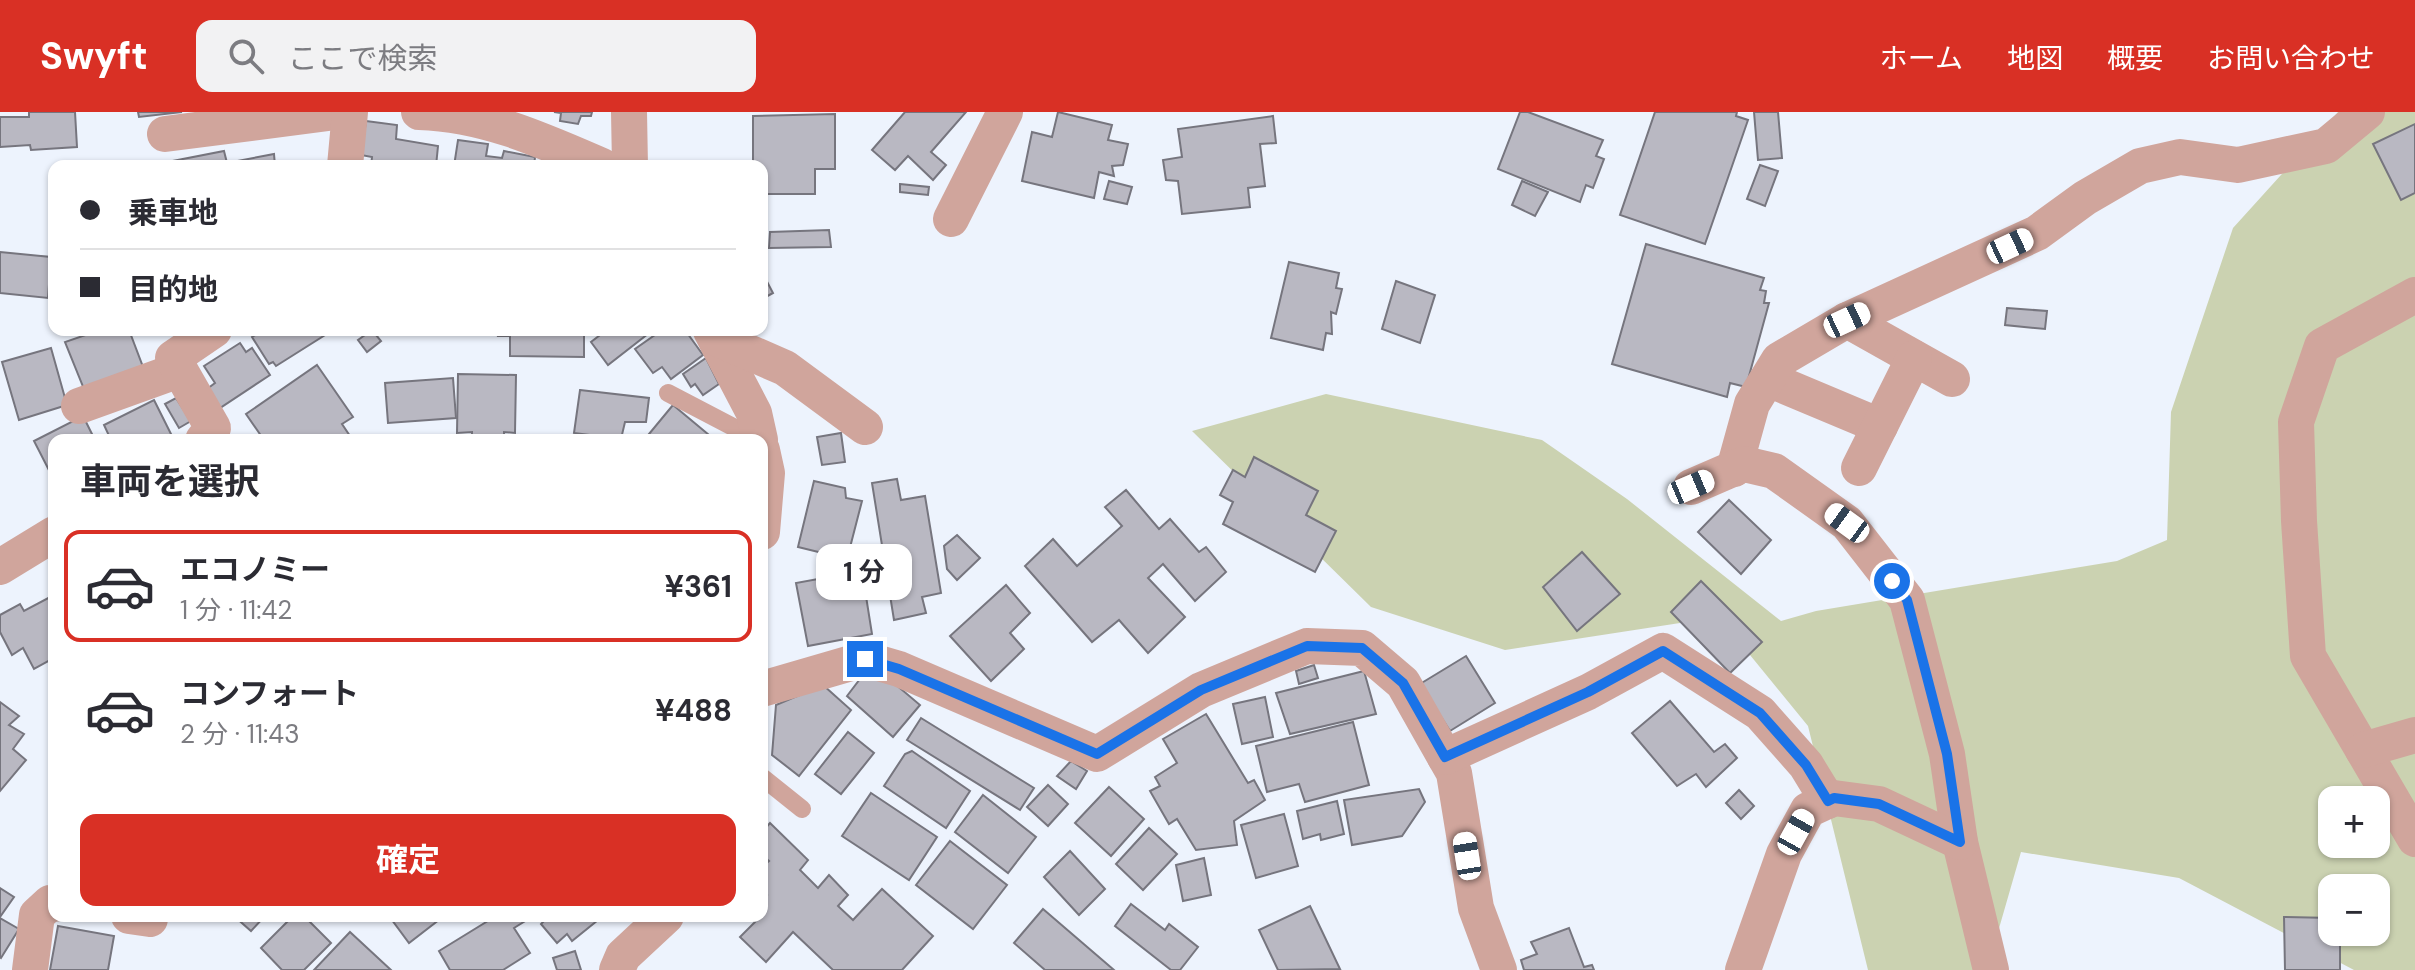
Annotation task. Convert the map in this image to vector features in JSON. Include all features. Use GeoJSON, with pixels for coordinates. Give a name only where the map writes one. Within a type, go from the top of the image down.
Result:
{"type":"FeatureCollection","features":[{"type":"Feature","properties":{"kind":"street"},"geometry":{"type":"LineString","coordinates":[[419,112],[515,120],[591,160]]}},
{"type":"Feature","properties":{"kind":"street"},"geometry":{"type":"LineString","coordinates":[[629,112],[630,160]]}},
{"type":"Feature","properties":{"kind":"street"},"geometry":{"type":"LineString","coordinates":[[951,219],[1005,112]]}},
{"type":"Feature","properties":{"kind":"street"},"geometry":{"type":"LineString","coordinates":[[1734,469],[1752,404],[1779,360],[1847,320],[2037,233],[2085,198],[2140,166],[2180,157],[2238,165],[2326,146],[2367,112]]}},
{"type":"Feature","properties":{"kind":"street"},"geometry":{"type":"LineString","coordinates":[[165,134],[330,113],[343,160]]}},
{"type":"Feature","properties":{"kind":"street"},"geometry":{"type":"LineString","coordinates":[[2415,295],[2322,346],[2296,422],[2308,656],[2415,839]]}},
{"type":"Feature","properties":{"kind":"street"},"geometry":{"type":"LineString","coordinates":[[1847,320],[1952,379]]}},
{"type":"Feature","properties":{"kind":"street"},"geometry":{"type":"LineString","coordinates":[[205,336],[173,358],[213,428],[208,434]]}},
{"type":"Feature","properties":{"kind":"street"},"geometry":{"type":"LineString","coordinates":[[714,336],[754,413],[758,434]]}},
{"type":"Feature","properties":{"kind":"street"},"geometry":{"type":"LineString","coordinates":[[717,336],[785,368],[865,427]]}},
{"type":"Feature","properties":{"kind":"street"},"geometry":{"type":"LineString","coordinates":[[1859,468],[1914,358]]}},
{"type":"Feature","properties":{"kind":"street"},"geometry":{"type":"LineString","coordinates":[[79,406],[179,370]]}},
{"type":"Feature","properties":{"kind":"street"},"geometry":{"type":"LineString","coordinates":[[1768,379],[1880,426]]}},
{"type":"Feature","properties":{"kind":"street"},"geometry":{"type":"LineString","coordinates":[[1691,487],[1744,464],[1774,471],[1847,523],[1907,600],[1947,754],[1960,842],[1991,970]]}},
{"type":"Feature","properties":{"kind":"street"},"geometry":{"type":"LineString","coordinates":[[0,567],[48,538]]}},
{"type":"Feature","properties":{"kind":"street"},"geometry":{"type":"LineString","coordinates":[[768,687],[865,659],[899,669],[1097,754],[1201,690],[1307,646],[1362,648],[1403,683],[1454,773],[1476,908],[1499,970]]}},
{"type":"Feature","properties":{"kind":"street"},"geometry":{"type":"LineString","coordinates":[[1445,757],[1588,692],[1663,651],[1760,713],[1806,765],[1828,801]]}},
{"type":"Feature","properties":{"kind":"street"},"geometry":{"type":"LineString","coordinates":[[2363,750],[2415,735]]}},
{"type":"Feature","properties":{"kind":"street"},"geometry":{"type":"LineString","coordinates":[[1743,970],[1784,854],[1808,810],[1834,798],[1879,804],[1960,842]]}},
{"type":"Feature","properties":{"kind":"street"},"geometry":{"type":"LineString","coordinates":[[30,970],[37,915],[48,905]]}},
{"type":"Feature","properties":{"kind":"street"},"geometry":{"type":"LineString","coordinates":[[617,970],[623,956],[660,922]]}},
{"type":"Feature","properties":{"kind":"lane"},"geometry":{"type":"LineString","coordinates":[[668,393],[747,434]]}},
{"type":"Feature","properties":{"kind":"lane"},"geometry":{"type":"LineString","coordinates":[[768,782],[802,809]]}},
{"type":"Feature","properties":{"kind":"green space"},"geometry":{"type":"Polygon","coordinates":[[[2338,112],[2415,112],[2415,970],[2354,970],[2179,878],[2021,852],[1987,970],[1868,970],[1808,726],[1719,617],[1505,650],[1371,607],[1192,431],[1326,394],[1542,440],[1627,499],[1781,621],[1816,611],[2117,561],[2167,540],[2171,412],[2233,228],[2338,112]]]}},
{"type":"Feature","properties":{"kind":"building"},"geometry":{"type":"Polygon","coordinates":[[[29,112],[75,112],[77,147],[31,150],[30,145],[0,147],[0,117],[29,117],[29,112]]]}},
{"type":"Feature","properties":{"kind":"building"},"geometry":{"type":"Polygon","coordinates":[[[138,112],[182,112],[139,117],[138,112]]]}},
{"type":"Feature","properties":{"kind":"building"},"geometry":{"type":"Polygon","coordinates":[[[554,112],[592,112],[591,116],[581,116],[578,124],[560,121],[561,113],[554,112]]]}},
{"type":"Feature","properties":{"kind":"building"},"geometry":{"type":"Polygon","coordinates":[[[905,112],[966,112],[931,152],[946,165],[933,180],[908,156],[895,170],[872,150],[905,112]]]}},
{"type":"Feature","properties":{"kind":"building"},"geometry":{"type":"Polygon","coordinates":[[[1058,112],[1112,125],[1108,140],[1128,144],[1123,165],[1112,166],[1114,176],[1099,172],[1094,198],[1022,181],[1032,132],[1052,137],[1058,112]]]}},
{"type":"Feature","properties":{"kind":"building"},"geometry":{"type":"Polygon","coordinates":[[[1520,112],[1528,112],[1603,140],[1596,156],[1604,159],[1593,188],[1586,185],[1580,202],[1498,169],[1520,112]]]}},
{"type":"Feature","properties":{"kind":"building"},"geometry":{"type":"Polygon","coordinates":[[[1655,112],[1737,112],[1736,116],[1748,120],[1705,244],[1620,215],[1655,112]]]}},
{"type":"Feature","properties":{"kind":"building"},"geometry":{"type":"Polygon","coordinates":[[[1754,112],[1778,112],[1782,158],[1758,160],[1754,112]]]}},
{"type":"Feature","properties":{"kind":"building"},"geometry":{"type":"Polygon","coordinates":[[[835,114],[835,169],[815,169],[815,194],[768,194],[768,160],[753,160],[753,116],[835,114]]]}},
{"type":"Feature","properties":{"kind":"building"},"geometry":{"type":"Polygon","coordinates":[[[1273,116],[1276,143],[1260,144],[1265,186],[1248,188],[1250,207],[1182,214],[1178,181],[1166,180],[1163,160],[1182,157],[1178,129],[1273,116]]]}},
{"type":"Feature","properties":{"kind":"building"},"geometry":{"type":"Polygon","coordinates":[[[366,121],[397,125],[396,139],[438,146],[437,160],[372,160],[372,157],[361,155],[366,121]]]}},
{"type":"Feature","properties":{"kind":"building"},"geometry":{"type":"Polygon","coordinates":[[[2415,124],[2415,193],[2401,200],[2373,144],[2415,124]]]}},
{"type":"Feature","properties":{"kind":"building"},"geometry":{"type":"Polygon","coordinates":[[[458,140],[488,144],[486,156],[502,158],[504,151],[535,157],[535,160],[455,160],[458,140]]]}},
{"type":"Feature","properties":{"kind":"building"},"geometry":{"type":"Polygon","coordinates":[[[224,151],[226,160],[178,160],[224,151]]]}},
{"type":"Feature","properties":{"kind":"building"},"geometry":{"type":"Polygon","coordinates":[[[274,154],[274,160],[243,160],[274,154]]]}},
{"type":"Feature","properties":{"kind":"building"},"geometry":{"type":"Polygon","coordinates":[[[1760,165],[1778,171],[1765,206],[1747,199],[1760,165]]]}},
{"type":"Feature","properties":{"kind":"building"},"geometry":{"type":"Polygon","coordinates":[[[1109,181],[1132,187],[1127,204],[1104,199],[1109,181]]]}},
{"type":"Feature","properties":{"kind":"building"},"geometry":{"type":"Polygon","coordinates":[[[1522,181],[1548,192],[1535,216],[1512,205],[1522,181]]]}},
{"type":"Feature","properties":{"kind":"building"},"geometry":{"type":"Polygon","coordinates":[[[900,184],[929,187],[928,195],[900,192],[900,184]]]}},
{"type":"Feature","properties":{"kind":"building"},"geometry":{"type":"Polygon","coordinates":[[[829,230],[831,247],[769,248],[770,232],[829,230]]]}},
{"type":"Feature","properties":{"kind":"building"},"geometry":{"type":"Polygon","coordinates":[[[1646,244],[1764,278],[1760,290],[1766,291],[1764,303],[1769,303],[1746,387],[1730,383],[1727,397],[1612,364],[1646,244]]]}},
{"type":"Feature","properties":{"kind":"building"},"geometry":{"type":"Polygon","coordinates":[[[0,252],[48,257],[48,298],[0,293],[0,252]]]}},
{"type":"Feature","properties":{"kind":"building"},"geometry":{"type":"Polygon","coordinates":[[[1289,262],[1339,273],[1336,288],[1342,289],[1336,314],[1331,312],[1332,334],[1326,333],[1323,350],[1271,338],[1289,262]]]}},
{"type":"Feature","properties":{"kind":"building"},"geometry":{"type":"Polygon","coordinates":[[[1396,281],[1435,295],[1420,343],[1382,329],[1396,281]]]}},
{"type":"Feature","properties":{"kind":"building"},"geometry":{"type":"Polygon","coordinates":[[[2007,308],[2047,311],[2045,329],[2005,325],[2007,308]]]}},
{"type":"Feature","properties":{"kind":"building"},"geometry":{"type":"Polygon","coordinates":[[[82,336],[131,336],[143,367],[84,389],[65,342],[82,336]]]}},
{"type":"Feature","properties":{"kind":"building"},"geometry":{"type":"Polygon","coordinates":[[[324,336],[276,366],[273,362],[269,364],[252,337],[324,336]]]}},
{"type":"Feature","properties":{"kind":"building"},"geometry":{"type":"Polygon","coordinates":[[[364,336],[377,336],[381,341],[367,352],[358,340],[364,336]]]}},
{"type":"Feature","properties":{"kind":"building"},"geometry":{"type":"Polygon","coordinates":[[[510,336],[584,336],[584,357],[510,356],[510,336]]]}},
{"type":"Feature","properties":{"kind":"building"},"geometry":{"type":"Polygon","coordinates":[[[599,336],[645,336],[608,365],[591,342],[599,336]]]}},
{"type":"Feature","properties":{"kind":"building"},"geometry":{"type":"Polygon","coordinates":[[[653,336],[689,336],[703,355],[671,379],[662,367],[653,373],[635,349],[653,336]]]}},
{"type":"Feature","properties":{"kind":"building"},"geometry":{"type":"Polygon","coordinates":[[[240,343],[246,352],[252,348],[270,375],[220,408],[207,389],[215,383],[204,366],[240,343]]]}},
{"type":"Feature","properties":{"kind":"building"},"geometry":{"type":"Polygon","coordinates":[[[51,348],[67,405],[19,420],[2,362],[51,348]]]}},
{"type":"Feature","properties":{"kind":"building"},"geometry":{"type":"Polygon","coordinates":[[[706,358],[719,384],[703,395],[695,384],[691,387],[683,374],[706,358]]]}},
{"type":"Feature","properties":{"kind":"building"},"geometry":{"type":"Polygon","coordinates":[[[317,365],[353,417],[342,424],[349,434],[260,434],[246,414],[317,365]]]}},
{"type":"Feature","properties":{"kind":"building"},"geometry":{"type":"Polygon","coordinates":[[[458,374],[516,375],[515,433],[457,433],[458,374]]]}},
{"type":"Feature","properties":{"kind":"building"},"geometry":{"type":"Polygon","coordinates":[[[453,378],[456,418],[388,423],[385,383],[453,378]]]}},
{"type":"Feature","properties":{"kind":"building"},"geometry":{"type":"Polygon","coordinates":[[[580,390],[649,398],[646,422],[625,422],[622,434],[574,433],[580,390]]]}},
{"type":"Feature","properties":{"kind":"building"},"geometry":{"type":"Polygon","coordinates":[[[176,398],[191,421],[179,428],[165,404],[176,398]]]}},
{"type":"Feature","properties":{"kind":"building"},"geometry":{"type":"Polygon","coordinates":[[[154,400],[171,434],[108,434],[104,425],[154,400]]]}},
{"type":"Feature","properties":{"kind":"building"},"geometry":{"type":"Polygon","coordinates":[[[673,405],[708,434],[649,434],[673,405]]]}},
{"type":"Feature","properties":{"kind":"building"},"geometry":{"type":"Polygon","coordinates":[[[83,416],[92,434],[48,434],[48,468],[34,441],[83,416]]]}},
{"type":"Feature","properties":{"kind":"building"},"geometry":{"type":"Polygon","coordinates":[[[841,433],[845,462],[822,465],[817,437],[841,433]]]}},
{"type":"Feature","properties":{"kind":"building"},"geometry":{"type":"Polygon","coordinates":[[[1254,457],[1318,491],[1306,515],[1336,531],[1315,572],[1223,524],[1233,502],[1220,495],[1233,470],[1245,477],[1254,457]]]}},
{"type":"Feature","properties":{"kind":"building"},"geometry":{"type":"Polygon","coordinates":[[[897,479],[901,500],[925,496],[941,593],[922,597],[926,613],[894,620],[872,483],[897,479]]]}},
{"type":"Feature","properties":{"kind":"building"},"geometry":{"type":"Polygon","coordinates":[[[814,481],[845,488],[846,498],[862,501],[847,559],[798,547],[814,481]]]}},
{"type":"Feature","properties":{"kind":"building"},"geometry":{"type":"Polygon","coordinates":[[[1126,490],[1159,529],[1170,519],[1199,552],[1206,547],[1226,572],[1195,601],[1163,564],[1148,578],[1185,617],[1148,653],[1119,620],[1092,642],[1025,566],[1053,539],[1077,566],[1122,526],[1105,507],[1126,490]]]}},
{"type":"Feature","properties":{"kind":"building"},"geometry":{"type":"Polygon","coordinates":[[[1729,500],[1771,540],[1741,574],[1698,532],[1729,500]]]}},
{"type":"Feature","properties":{"kind":"building"},"geometry":{"type":"Polygon","coordinates":[[[957,535],[980,558],[957,580],[947,569],[944,546],[957,535]]]}},
{"type":"Feature","properties":{"kind":"building"},"geometry":{"type":"Polygon","coordinates":[[[1582,552],[1620,594],[1577,631],[1543,587],[1582,552]]]}},
{"type":"Feature","properties":{"kind":"building"},"geometry":{"type":"Polygon","coordinates":[[[862,571],[872,634],[808,646],[796,583],[862,571]]]}},
{"type":"Feature","properties":{"kind":"building"},"geometry":{"type":"Polygon","coordinates":[[[1701,581],[1762,642],[1730,673],[1671,612],[1701,581]]]}},
{"type":"Feature","properties":{"kind":"building"},"geometry":{"type":"Polygon","coordinates":[[[1006,585],[1030,613],[1010,633],[1024,649],[991,681],[950,636],[1006,585]]]}},
{"type":"Feature","properties":{"kind":"building"},"geometry":{"type":"Polygon","coordinates":[[[48,598],[48,661],[34,669],[23,648],[12,655],[0,632],[0,615],[20,604],[24,611],[48,598]]]}},
{"type":"Feature","properties":{"kind":"building"},"geometry":{"type":"Polygon","coordinates":[[[1466,656],[1495,703],[1450,731],[1420,684],[1466,656]]]}},
{"type":"Feature","properties":{"kind":"building"},"geometry":{"type":"Polygon","coordinates":[[[1314,665],[1318,678],[1299,684],[1296,671],[1314,665]]]}},
{"type":"Feature","properties":{"kind":"building"},"geometry":{"type":"Polygon","coordinates":[[[1364,671],[1376,714],[1290,734],[1276,693],[1364,671]]]}},
{"type":"Feature","properties":{"kind":"building"},"geometry":{"type":"Polygon","coordinates":[[[888,678],[920,705],[893,737],[847,696],[860,679],[888,678]]]}},
{"type":"Feature","properties":{"kind":"building"},"geometry":{"type":"Polygon","coordinates":[[[823,685],[851,710],[799,776],[772,755],[776,705],[823,685]]]}},
{"type":"Feature","properties":{"kind":"building"},"geometry":{"type":"Polygon","coordinates":[[[1265,697],[1273,737],[1242,744],[1233,704],[1265,697]]]}},
{"type":"Feature","properties":{"kind":"building"},"geometry":{"type":"Polygon","coordinates":[[[1670,701],[1714,752],[1725,744],[1737,758],[1706,787],[1696,774],[1677,786],[1632,733],[1670,701]]]}},
{"type":"Feature","properties":{"kind":"building"},"geometry":{"type":"Polygon","coordinates":[[[0,702],[19,716],[9,725],[24,734],[13,749],[26,760],[0,791],[0,702]]]}},
{"type":"Feature","properties":{"kind":"building"},"geometry":{"type":"Polygon","coordinates":[[[1206,714],[1248,783],[1254,780],[1265,800],[1234,821],[1237,845],[1196,850],[1177,819],[1169,824],[1150,791],[1160,786],[1155,777],[1177,763],[1163,739],[1206,714]]]}},
{"type":"Feature","properties":{"kind":"building"},"geometry":{"type":"Polygon","coordinates":[[[921,718],[1034,788],[1020,810],[907,740],[921,718]]]}},
{"type":"Feature","properties":{"kind":"building"},"geometry":{"type":"Polygon","coordinates":[[[1353,722],[1369,785],[1305,802],[1299,784],[1267,792],[1256,746],[1353,722]]]}},
{"type":"Feature","properties":{"kind":"building"},"geometry":{"type":"Polygon","coordinates":[[[848,732],[874,753],[841,794],[815,774],[848,732]]]}},
{"type":"Feature","properties":{"kind":"building"},"geometry":{"type":"Polygon","coordinates":[[[912,751],[970,791],[946,828],[884,786],[905,754],[912,751]]]}},
{"type":"Feature","properties":{"kind":"building"},"geometry":{"type":"Polygon","coordinates":[[[1071,761],[1087,771],[1076,789],[1057,776],[1071,761]]]}},
{"type":"Feature","properties":{"kind":"building"},"geometry":{"type":"Polygon","coordinates":[[[1048,785],[1068,804],[1048,826],[1027,807],[1048,785]]]}},
{"type":"Feature","properties":{"kind":"building"},"geometry":{"type":"Polygon","coordinates":[[[1109,787],[1144,819],[1111,856],[1075,823],[1109,787]]]}},
{"type":"Feature","properties":{"kind":"building"},"geometry":{"type":"Polygon","coordinates":[[[1419,789],[1425,802],[1402,836],[1352,845],[1344,800],[1419,789]]]}},
{"type":"Feature","properties":{"kind":"building"},"geometry":{"type":"Polygon","coordinates":[[[1739,790],[1754,806],[1741,819],[1726,803],[1739,790]]]}},
{"type":"Feature","properties":{"kind":"building"},"geometry":{"type":"Polygon","coordinates":[[[871,793],[937,837],[909,880],[842,836],[871,793]]]}},
{"type":"Feature","properties":{"kind":"building"},"geometry":{"type":"Polygon","coordinates":[[[983,795],[1036,837],[1008,873],[955,832],[983,795]]]}},
{"type":"Feature","properties":{"kind":"building"},"geometry":{"type":"Polygon","coordinates":[[[1337,801],[1344,834],[1321,840],[1320,834],[1303,839],[1297,811],[1337,801]]]}},
{"type":"Feature","properties":{"kind":"building"},"geometry":{"type":"Polygon","coordinates":[[[1284,814],[1298,866],[1256,878],[1241,825],[1284,814]]]}},
{"type":"Feature","properties":{"kind":"building"},"geometry":{"type":"Polygon","coordinates":[[[770,823],[808,860],[800,870],[818,888],[829,875],[848,895],[838,906],[853,920],[882,889],[933,936],[902,970],[833,970],[793,932],[766,962],[740,937],[755,922],[768,922],[770,823]]]}},
{"type":"Feature","properties":{"kind":"building"},"geometry":{"type":"Polygon","coordinates":[[[1149,828],[1177,854],[1143,890],[1116,864],[1149,828]]]}},
{"type":"Feature","properties":{"kind":"building"},"geometry":{"type":"Polygon","coordinates":[[[950,841],[1007,885],[973,929],[916,885],[950,841]]]}},
{"type":"Feature","properties":{"kind":"building"},"geometry":{"type":"Polygon","coordinates":[[[1070,851],[1105,889],[1079,915],[1044,877],[1070,851]]]}},
{"type":"Feature","properties":{"kind":"building"},"geometry":{"type":"Polygon","coordinates":[[[1204,858],[1211,895],[1183,901],[1176,865],[1204,858]]]}},
{"type":"Feature","properties":{"kind":"building"},"geometry":{"type":"Polygon","coordinates":[[[0,888],[14,897],[0,917],[0,888]]]}},
{"type":"Feature","properties":{"kind":"building"},"geometry":{"type":"Polygon","coordinates":[[[1131,904],[1165,930],[1169,924],[1198,947],[1180,970],[1171,970],[1115,926],[1131,904]]]}},
{"type":"Feature","properties":{"kind":"building"},"geometry":{"type":"Polygon","coordinates":[[[1310,906],[1340,969],[1278,970],[1259,930],[1310,906]]]}},
{"type":"Feature","properties":{"kind":"building"},"geometry":{"type":"Polygon","coordinates":[[[1043,909],[1114,970],[1045,970],[1014,943],[1043,909]]]}},
{"type":"Feature","properties":{"kind":"building"},"geometry":{"type":"Polygon","coordinates":[[[2284,917],[2318,918],[2318,946],[2340,946],[2340,970],[2285,970],[2284,917]]]}},
{"type":"Feature","properties":{"kind":"building"},"geometry":{"type":"Polygon","coordinates":[[[0,918],[19,929],[1,958],[0,957],[0,918]]]}},
{"type":"Feature","properties":{"kind":"building"},"geometry":{"type":"Polygon","coordinates":[[[241,922],[259,922],[251,931],[241,922]]]}},
{"type":"Feature","properties":{"kind":"building"},"geometry":{"type":"Polygon","coordinates":[[[287,922],[310,922],[331,943],[304,970],[282,970],[261,948],[287,922]]]}},
{"type":"Feature","properties":{"kind":"building"},"geometry":{"type":"Polygon","coordinates":[[[393,922],[436,922],[409,943],[393,922]]]}},
{"type":"Feature","properties":{"kind":"building"},"geometry":{"type":"Polygon","coordinates":[[[486,922],[524,922],[514,928],[530,953],[503,970],[450,970],[439,951],[486,922]]]}},
{"type":"Feature","properties":{"kind":"building"},"geometry":{"type":"Polygon","coordinates":[[[596,922],[572,941],[567,934],[557,943],[541,924],[596,922]]]}},
{"type":"Feature","properties":{"kind":"building"},"geometry":{"type":"Polygon","coordinates":[[[58,926],[114,936],[108,970],[50,970],[58,926]]]}},
{"type":"Feature","properties":{"kind":"building"},"geometry":{"type":"Polygon","coordinates":[[[1569,928],[1584,967],[1592,965],[1594,970],[1524,970],[1521,960],[1537,954],[1531,942],[1569,928]]]}},
{"type":"Feature","properties":{"kind":"building"},"geometry":{"type":"Polygon","coordinates":[[[350,932],[391,970],[314,970],[350,932]]]}},
{"type":"Feature","properties":{"kind":"building"},"geometry":{"type":"Polygon","coordinates":[[[575,951],[581,970],[557,970],[553,958],[575,951]]]}},
{"type":"Feature","properties":{"kind":"route"},"geometry":{"type":"LineString","coordinates":[[865,659],[899,669],[1097,754],[1201,690],[1307,646],[1362,648],[1403,683],[1445,757],[1588,692],[1663,651],[1760,713],[1806,765],[1828,801],[1834,798],[1879,804],[1960,842],[1947,754],[1907,600],[1892,581]]}}]}
